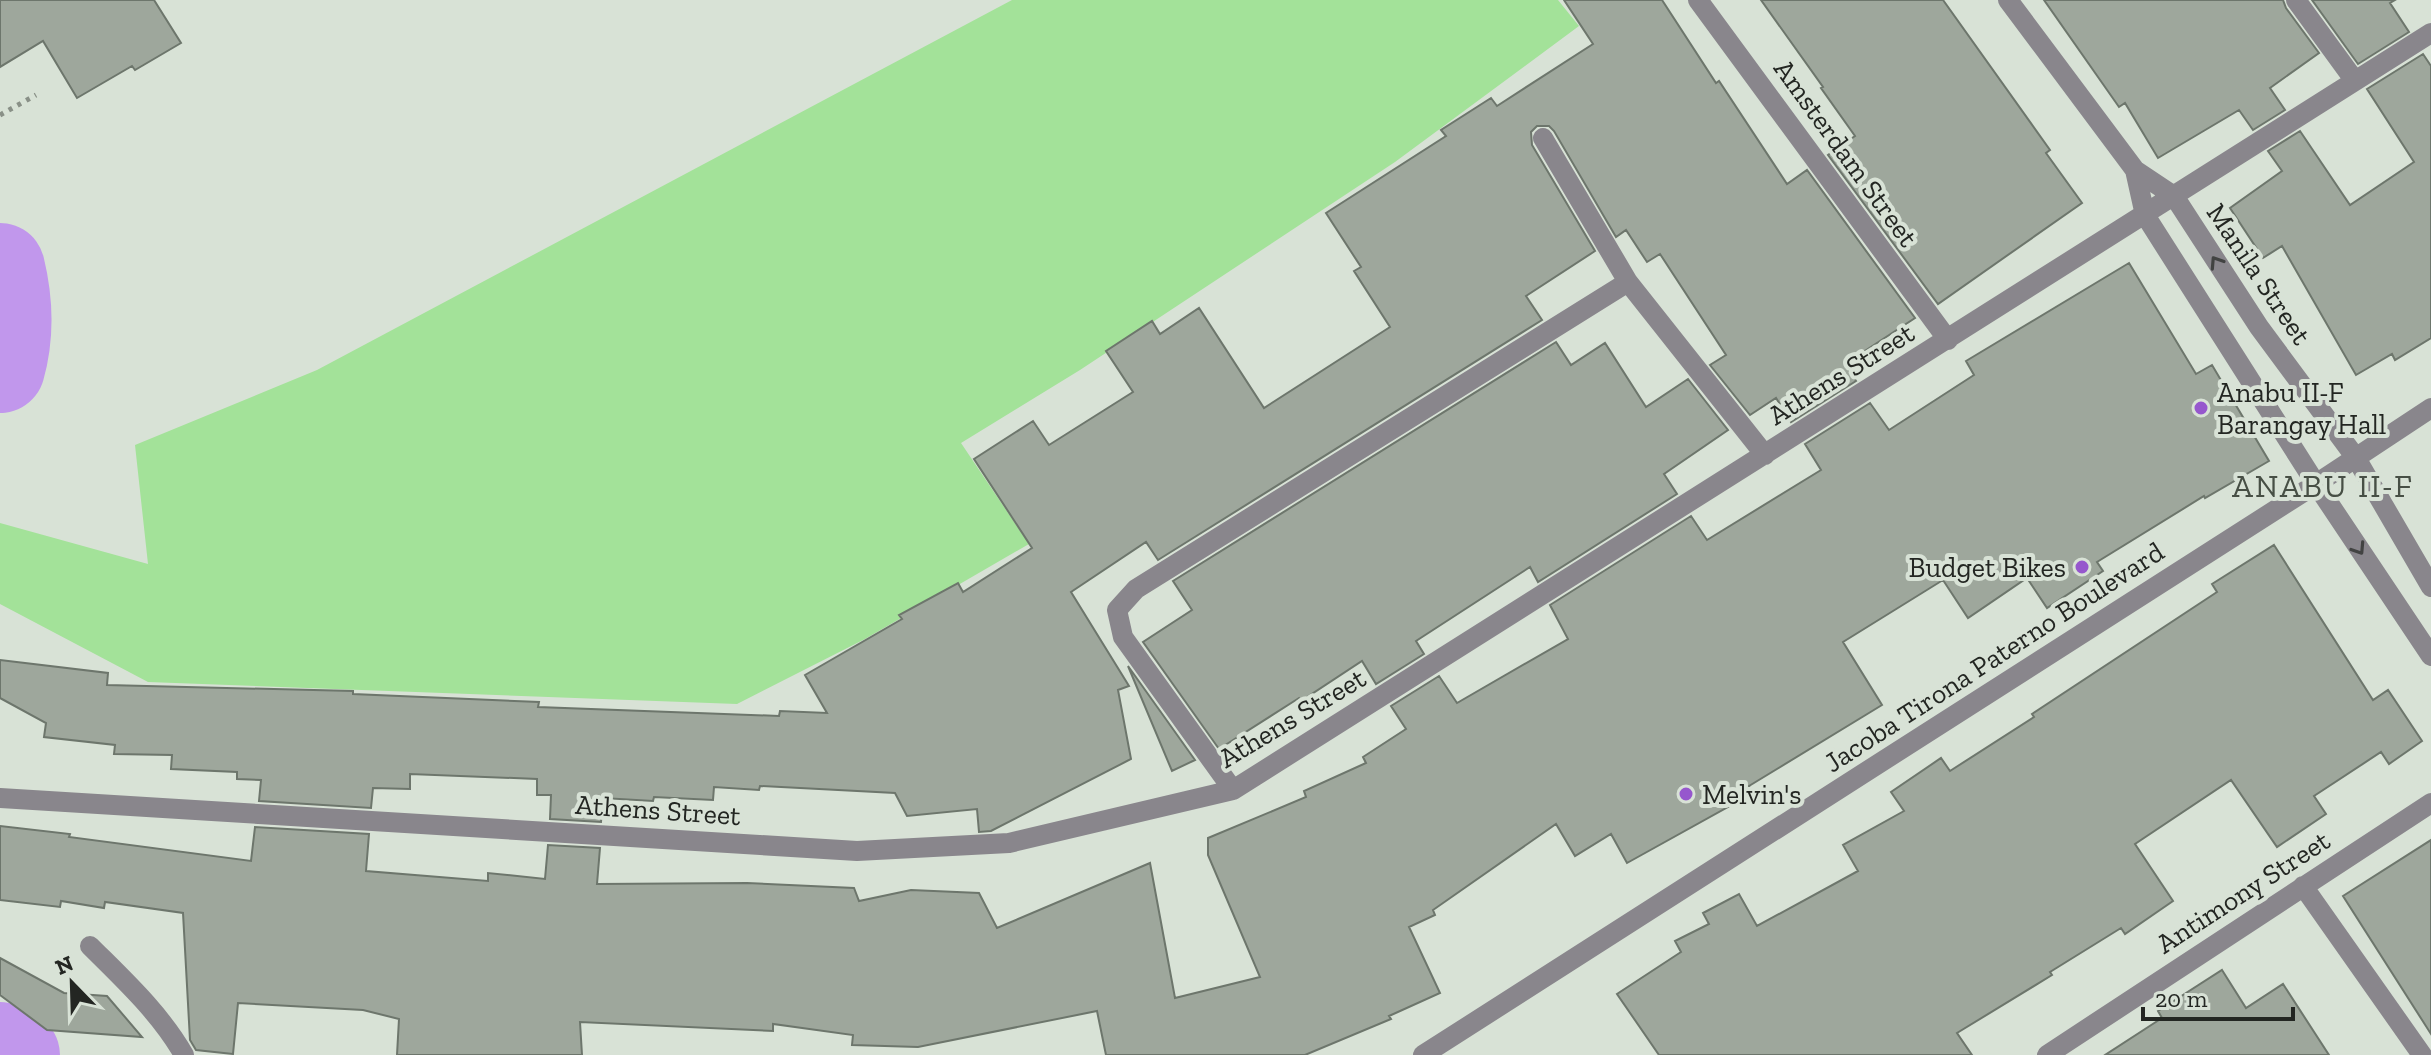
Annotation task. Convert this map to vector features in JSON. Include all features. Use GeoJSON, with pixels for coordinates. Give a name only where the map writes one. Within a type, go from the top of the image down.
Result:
{"type":"FeatureCollection","features":[{"type":"Feature","properties":{"kind":"street","name":"Amsterdam Street"},"geometry":{"type":"LineString","coordinates":[[1698,0],[1948,340]]}},
{"type":"Feature","properties":{"kind":"street","name":"Manila Street"},"geometry":{"type":"LineString","coordinates":[[2008,0],[2135,170],[2174,196],[2259,327],[2356,458],[2431,587]]}},
{"type":"Feature","properties":{"kind":"street"},"geometry":{"type":"LineString","coordinates":[[2296,0],[2355,81]]}},
{"type":"Feature","properties":{"kind":"street","name":"Athens Street"},"geometry":{"type":"LineString","coordinates":[[0,798],[857,851],[1009,843],[1233,790],[2431,33]]}},
{"type":"Feature","properties":{"kind":"street"},"geometry":{"type":"LineString","coordinates":[[1543,138],[1628,282],[1765,455]]}},
{"type":"Feature","properties":{"kind":"street","name":"Manila Street"},"geometry":{"type":"LineString","coordinates":[[2135,170],[2145,215],[2316,484],[2431,656]]}},
{"type":"Feature","properties":{"kind":"street"},"geometry":{"type":"LineString","coordinates":[[1233,790],[1123,637],[1117,610],[1136,589],[1628,282]]}},
{"type":"Feature","properties":{"kind":"street","name":"Jacoba Tirona Paterno Boulevard"},"geometry":{"type":"LineString","coordinates":[[1423,1055],[2431,408]]}},
{"type":"Feature","properties":{"kind":"street","name":"Antimony Street"},"geometry":{"type":"LineString","coordinates":[[2047,1055],[2431,803]]}},
{"type":"Feature","properties":{"kind":"street"},"geometry":{"type":"LineString","coordinates":[[2303,886],[2422,1055]]}},
{"type":"Feature","properties":{"kind":"street"},"geometry":{"type":"LineString","coordinates":[[90,946],[163,1023],[184,1055]]}},
{"type":"Feature","properties":{"kind":"path"},"geometry":{"type":"LineString","coordinates":[[0,115],[36,95]]}},
{"type":"Feature","properties":{"kind":"green space"},"geometry":{"type":"Polygon","coordinates":[[[1012,0],[1558,0],[1579,26],[1395,162],[1080,370],[961,443],[1029,544],[865,639],[737,704],[148,682],[0,604],[0,523],[148,564],[135,445],[317,370],[1012,0]]]}},
{"type":"Feature","properties":{"kind":"building"},"geometry":{"type":"Polygon","coordinates":[[[0,0],[154,0],[181,43],[135,70],[132,66],[77,98],[43,41],[0,67],[0,0]]]}},
{"type":"Feature","properties":{"kind":"building"},"geometry":{"type":"Polygon","coordinates":[[[1564,0],[1662,0],[1787,184],[1807,170],[1915,318],[1845,364],[1856,381],[1791,422],[1776,398],[1750,415],[1710,365],[1726,355],[1660,254],[1647,262],[1626,230],[1616,237],[1554,131],[1549,126],[1537,126],[1531,132],[1532,145],[1595,251],[1526,296],[1542,320],[1158,560],[1146,542],[1071,592],[1129,686],[1118,690],[1131,759],[991,831],[979,832],[977,809],[907,816],[895,793],[760,786],[759,790],[714,787],[713,800],[603,798],[601,822],[550,819],[551,795],[537,795],[537,779],[410,774],[410,789],[373,788],[371,808],[259,801],[261,780],[237,779],[237,772],[171,769],[172,755],[114,754],[115,745],[44,737],[46,723],[0,698],[0,660],[108,673],[107,685],[353,691],[353,694],[539,702],[538,707],[779,716],[780,711],[827,713],[805,675],[902,619],[899,615],[958,583],[963,592],[1032,548],[974,459],[1033,421],[1049,445],[1133,392],[1106,351],[1152,321],[1160,334],[1199,308],[1264,408],[1390,327],[1354,271],[1361,267],[1326,213],[1446,136],[1441,130],[1491,98],[1497,106],[1593,44],[1564,0]]]}},
{"type":"Feature","properties":{"kind":"building"},"geometry":{"type":"Polygon","coordinates":[[[1761,0],[1943,0],[2050,150],[2046,153],[2082,203],[1938,304],[1828,155],[1855,136],[1761,0]]]}},
{"type":"Feature","properties":{"kind":"building"},"geometry":{"type":"Polygon","coordinates":[[[2044,0],[2283,0],[2319,53],[2270,88],[2285,110],[2253,130],[2239,110],[2158,158],[2125,103],[2119,107],[2044,0]]]}},
{"type":"Feature","properties":{"kind":"building"},"geometry":{"type":"Polygon","coordinates":[[[2312,0],[2395,0],[2390,3],[2409,32],[2358,64],[2312,0]]]}},
{"type":"Feature","properties":{"kind":"building"},"geometry":{"type":"Polygon","coordinates":[[[2423,54],[2431,66],[2431,338],[2395,360],[2392,354],[2356,375],[2282,246],[2263,258],[2230,208],[2282,171],[2268,151],[2300,131],[2350,205],[2414,162],[2367,89],[2423,54]]]}},
{"type":"Feature","properties":{"kind":"building"},"geometry":{"type":"Polygon","coordinates":[[[2129,263],[2196,374],[2212,365],[2269,461],[2204,496],[2097,562],[2103,571],[2047,608],[2027,578],[1968,618],[1943,580],[1843,642],[1882,705],[1749,786],[1753,793],[1627,863],[1611,834],[1575,856],[1556,824],[1433,910],[1435,915],[1409,927],[1440,993],[1389,1016],[1391,1019],[1305,1055],[1106,1055],[1097,1011],[918,1047],[852,1045],[853,1035],[773,1024],[773,1031],[580,1022],[582,1055],[397,1055],[399,1019],[363,1010],[238,1003],[233,1054],[196,1050],[190,1040],[183,913],[105,902],[104,908],[61,901],[60,907],[0,900],[0,826],[251,861],[255,827],[369,834],[366,871],[488,881],[488,873],[545,879],[548,845],[600,848],[597,884],[747,883],[854,888],[859,901],[911,890],[979,893],[997,928],[1150,863],[1175,998],[1260,977],[1208,855],[1208,838],[1306,797],[1304,791],[1366,763],[1363,757],[1406,729],[1391,706],[1439,676],[1457,703],[1568,639],[1550,605],[1691,516],[1707,540],[1821,470],[1805,444],[1870,403],[1889,430],[1974,375],[1966,361],[2129,263]]]}},
{"type":"Feature","properties":{"kind":"building"},"geometry":{"type":"Polygon","coordinates":[[[1556,342],[1571,365],[1605,343],[1646,407],[1688,379],[1728,430],[1664,474],[1677,494],[1538,582],[1530,567],[1416,641],[1424,654],[1376,684],[1362,661],[1219,749],[1143,642],[1192,610],[1173,581],[1556,342]]]}},
{"type":"Feature","properties":{"kind":"building"},"geometry":{"type":"Polygon","coordinates":[[[2274,545],[2373,700],[2388,690],[2422,741],[2389,764],[2381,752],[2314,796],[2326,814],[2277,847],[2231,780],[2135,844],[2173,901],[2125,934],[2121,928],[1957,1033],[1972,1055],[1659,1055],[1617,994],[1681,952],[1675,941],[1709,924],[1703,913],[1739,894],[1757,926],[1858,871],[1843,845],[1904,811],[1891,792],[1941,758],[1950,771],[2034,717],[2032,714],[2217,592],[2212,584],[2274,545]]]}},
{"type":"Feature","properties":{"kind":"building"},"geometry":{"type":"Polygon","coordinates":[[[1128,666],[1195,760],[1172,771],[1128,666]]]}},
{"type":"Feature","properties":{"kind":"building"},"geometry":{"type":"Polygon","coordinates":[[[2431,840],[2431,1034],[2343,896],[2431,840]]]}},
{"type":"Feature","properties":{"kind":"building"},"geometry":{"type":"Polygon","coordinates":[[[0,958],[64,993],[107,996],[142,1037],[47,1030],[0,995],[0,958]]]}},
{"type":"Feature","properties":{"kind":"building"},"geometry":{"type":"Polygon","coordinates":[[[2222,970],[2246,1008],[2283,984],[2329,1055],[2105,1055],[2162,1018],[2158,1011],[2222,970]]]}},
{"type":"Feature","properties":{"kind":"waterway"},"geometry":{"type":"LineString","coordinates":[[0,268],[6,318],[0,368]]}},
{"type":"Feature","properties":{"kind":"waterway"},"geometry":{"type":"LineString","coordinates":[[0,1047],[15,1055]]}},
{"type":"Feature","properties":{"kind":"place","name":"Anabu II-F Barangay Hall"},"geometry":{"type":"Point","coordinates":[2201,408]}},
{"type":"Feature","properties":{"kind":"place","name":"Budget Bikes"},"geometry":{"type":"Point","coordinates":[2082,567]}},
{"type":"Feature","properties":{"kind":"place","name":"Melvin's"},"geometry":{"type":"Point","coordinates":[1686,794]}},
{"type":"Feature","properties":{"kind":"district","name":"ANABU II-F"},"geometry":{"type":"Point","coordinates":[2323,486]}}]}
